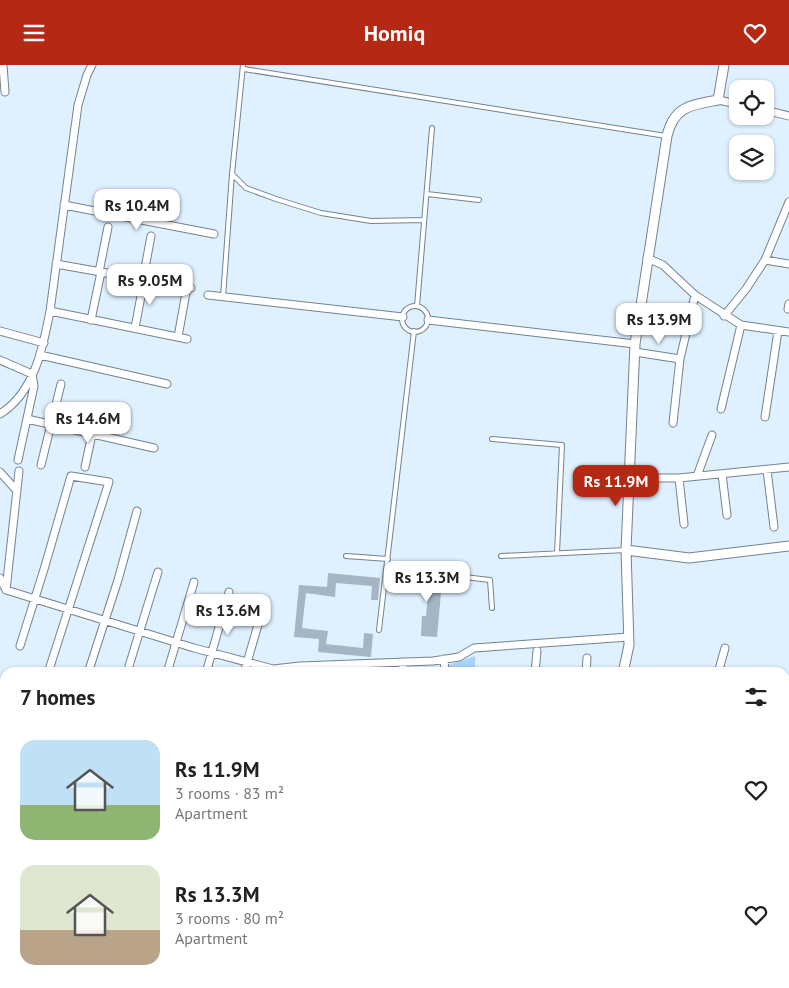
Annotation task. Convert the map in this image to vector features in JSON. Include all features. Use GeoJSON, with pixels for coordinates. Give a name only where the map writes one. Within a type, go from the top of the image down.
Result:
{"type":"FeatureCollection","features":[{"type":"Feature","properties":{"kind":"street"},"geometry":{"type":"LineString","coordinates":[[3,65],[4,92]]}},
{"type":"Feature","properties":{"kind":"street"},"geometry":{"type":"LineString","coordinates":[[0,414],[7,410],[22,394],[32,375],[44,343],[78,105],[92,65]]}},
{"type":"Feature","properties":{"kind":"street"},"geometry":{"type":"LineString","coordinates":[[718,100],[724,65]]}},
{"type":"Feature","properties":{"kind":"street"},"geometry":{"type":"LineString","coordinates":[[624,667],[629,645],[626,550],[635,348],[647,258],[665,158],[667,136],[670,122],[678,113],[694,105],[718,100],[729,102]]}},
{"type":"Feature","properties":{"kind":"street"},"geometry":{"type":"LineString","coordinates":[[774,112],[789,116]]}},
{"type":"Feature","properties":{"kind":"street"},"geometry":{"type":"LineString","coordinates":[[724,316],[746,289],[764,260],[789,202]]}},
{"type":"Feature","properties":{"kind":"street"},"geometry":{"type":"LineString","coordinates":[[64,205],[214,234]]}},
{"type":"Feature","properties":{"kind":"street"},"geometry":{"type":"LineString","coordinates":[[91,320],[108,227]]}},
{"type":"Feature","properties":{"kind":"street"},"geometry":{"type":"LineString","coordinates":[[135,328],[151,236]]}},
{"type":"Feature","properties":{"kind":"street"},"geometry":{"type":"LineString","coordinates":[[647,258],[663,265],[695,295],[724,316],[741,325],[789,332]]}},
{"type":"Feature","properties":{"kind":"street"},"geometry":{"type":"LineString","coordinates":[[764,260],[789,264]]}},
{"type":"Feature","properties":{"kind":"street"},"geometry":{"type":"LineString","coordinates":[[56,264],[189,288],[178,337]]}},
{"type":"Feature","properties":{"kind":"street"},"geometry":{"type":"LineString","coordinates":[[208,295],[403,317]]}},
{"type":"Feature","properties":{"kind":"street"},"geometry":{"type":"LineString","coordinates":[[673,423],[680,359],[695,295]]}},
{"type":"Feature","properties":{"kind":"street"},"geometry":{"type":"LineString","coordinates":[[50,311],[187,339]]}},
{"type":"Feature","properties":{"kind":"street"},"geometry":{"type":"LineString","coordinates":[[428,320],[635,348],[680,359]]}},
{"type":"Feature","properties":{"kind":"street"},"geometry":{"type":"LineString","coordinates":[[722,409],[741,325]]}},
{"type":"Feature","properties":{"kind":"street"},"geometry":{"type":"LineString","coordinates":[[0,331],[44,343]]}},
{"type":"Feature","properties":{"kind":"street"},"geometry":{"type":"LineString","coordinates":[[765,417],[778,331]]}},
{"type":"Feature","properties":{"kind":"street"},"geometry":{"type":"LineString","coordinates":[[40,355],[167,384]]}},
{"type":"Feature","properties":{"kind":"street"},"geometry":{"type":"LineString","coordinates":[[0,359],[32,375]]}},
{"type":"Feature","properties":{"kind":"street"},"geometry":{"type":"LineString","coordinates":[[18,460],[34,386],[32,375]]}},
{"type":"Feature","properties":{"kind":"street"},"geometry":{"type":"LineString","coordinates":[[42,465],[61,384]]}},
{"type":"Feature","properties":{"kind":"street"},"geometry":{"type":"LineString","coordinates":[[27,419],[154,447]]}},
{"type":"Feature","properties":{"kind":"street"},"geometry":{"type":"LineString","coordinates":[[85,467],[92,434]]}},
{"type":"Feature","properties":{"kind":"street"},"geometry":{"type":"LineString","coordinates":[[697,476],[712,435]]}},
{"type":"Feature","properties":{"kind":"street"},"geometry":{"type":"LineString","coordinates":[[630,478],[679,478],[789,467]]}},
{"type":"Feature","properties":{"kind":"street"},"geometry":{"type":"LineString","coordinates":[[767,469],[774,527]]}},
{"type":"Feature","properties":{"kind":"street"},"geometry":{"type":"LineString","coordinates":[[6,590],[19,471]]}},
{"type":"Feature","properties":{"kind":"street"},"geometry":{"type":"LineString","coordinates":[[0,473],[17,491]]}},
{"type":"Feature","properties":{"kind":"street"},"geometry":{"type":"LineString","coordinates":[[722,474],[727,515]]}},
{"type":"Feature","properties":{"kind":"street"},"geometry":{"type":"LineString","coordinates":[[20,646],[71,476],[108,483],[50,667]]}},
{"type":"Feature","properties":{"kind":"street"},"geometry":{"type":"LineString","coordinates":[[679,478],[684,524]]}},
{"type":"Feature","properties":{"kind":"street"},"geometry":{"type":"LineString","coordinates":[[90,667],[118,581],[137,511]]}},
{"type":"Feature","properties":{"kind":"street"},"geometry":{"type":"LineString","coordinates":[[626,550],[688,558],[789,545]]}},
{"type":"Feature","properties":{"kind":"street"},"geometry":{"type":"LineString","coordinates":[[129,666],[158,572]]}},
{"type":"Feature","properties":{"kind":"street"},"geometry":{"type":"LineString","coordinates":[[0,578],[6,590],[211,653],[266,667]]}},
{"type":"Feature","properties":{"kind":"street"},"geometry":{"type":"LineString","coordinates":[[169,667],[194,582]]}},
{"type":"Feature","properties":{"kind":"street"},"geometry":{"type":"LineString","coordinates":[[208,667],[229,592]]}},
{"type":"Feature","properties":{"kind":"street"},"geometry":{"type":"LineString","coordinates":[[246,667],[264,604]]}},
{"type":"Feature","properties":{"kind":"street"},"geometry":{"type":"LineString","coordinates":[[341,667],[458,657],[474,648],[629,637]]}},
{"type":"Feature","properties":{"kind":"street"},"geometry":{"type":"LineString","coordinates":[[720,667],[725,648]]}},
{"type":"Feature","properties":{"kind":"street"},"geometry":{"type":"LineString","coordinates":[[536,667],[537,651]]}},
{"type":"Feature","properties":{"kind":"street"},"geometry":{"type":"LineString","coordinates":[[587,667],[588,658]]}},
{"type":"Feature","properties":{"kind":"street"},"geometry":{"type":"LineString","coordinates":[[444,659],[445,667]]}},
{"type":"Feature","properties":{"kind":"street"},"geometry":{"type":"LineString","coordinates":[[403,662],[403,667]]}},
{"type":"Feature","properties":{"kind":"lane"},"geometry":{"type":"LineString","coordinates":[[223,297],[232,174],[244,67],[667,136]]}},
{"type":"Feature","properties":{"kind":"lane"},"geometry":{"type":"LineString","coordinates":[[417,306],[432,128]]}},
{"type":"Feature","properties":{"kind":"lane"},"geometry":{"type":"LineString","coordinates":[[232,174],[246,188],[321,213],[371,221],[424,220]]}},
{"type":"Feature","properties":{"kind":"lane"},"geometry":{"type":"LineString","coordinates":[[427,194],[479,200]]}},
{"type":"Feature","properties":{"kind":"lane"},"geometry":{"type":"LineString","coordinates":[[417,306],[427,312],[428,320],[424,328],[420,331],[414,331],[405,326],[403,317],[406,310],[417,306]]}},
{"type":"Feature","properties":{"kind":"lane"},"geometry":{"type":"LineString","coordinates":[[379,631],[414,331]]}},
{"type":"Feature","properties":{"kind":"lane"},"geometry":{"type":"LineString","coordinates":[[492,439],[562,445],[557,553]]}},
{"type":"Feature","properties":{"kind":"lane"},"geometry":{"type":"LineString","coordinates":[[501,556],[626,550]]}},
{"type":"Feature","properties":{"kind":"lane"},"geometry":{"type":"LineString","coordinates":[[346,556],[388,559]]}},
{"type":"Feature","properties":{"kind":"lane"},"geometry":{"type":"LineString","coordinates":[[387,568],[490,580],[492,608]]}},
{"type":"Feature","properties":{"kind":"shaded area"},"geometry":{"type":"Polygon","coordinates":[[[475,656],[475,667],[449,667],[449,665],[475,656]]]}},
{"type":"Feature","properties":{"kind":"building"},"geometry":{"type":"Polygon","coordinates":[[[328,573],[380,578],[378,600],[371,600],[372,586],[336,583],[335,597],[306,593],[302,628],[328,631],[326,644],[363,648],[364,633],[373,634],[371,657],[318,652],[319,639],[294,637],[299,585],[327,587],[328,573]]]}},
{"type":"Feature","properties":{"kind":"building"},"geometry":{"type":"Polygon","coordinates":[[[400,579],[442,582],[437,637],[421,636],[422,616],[426,616],[428,593],[399,590],[400,579]]]}}]}
